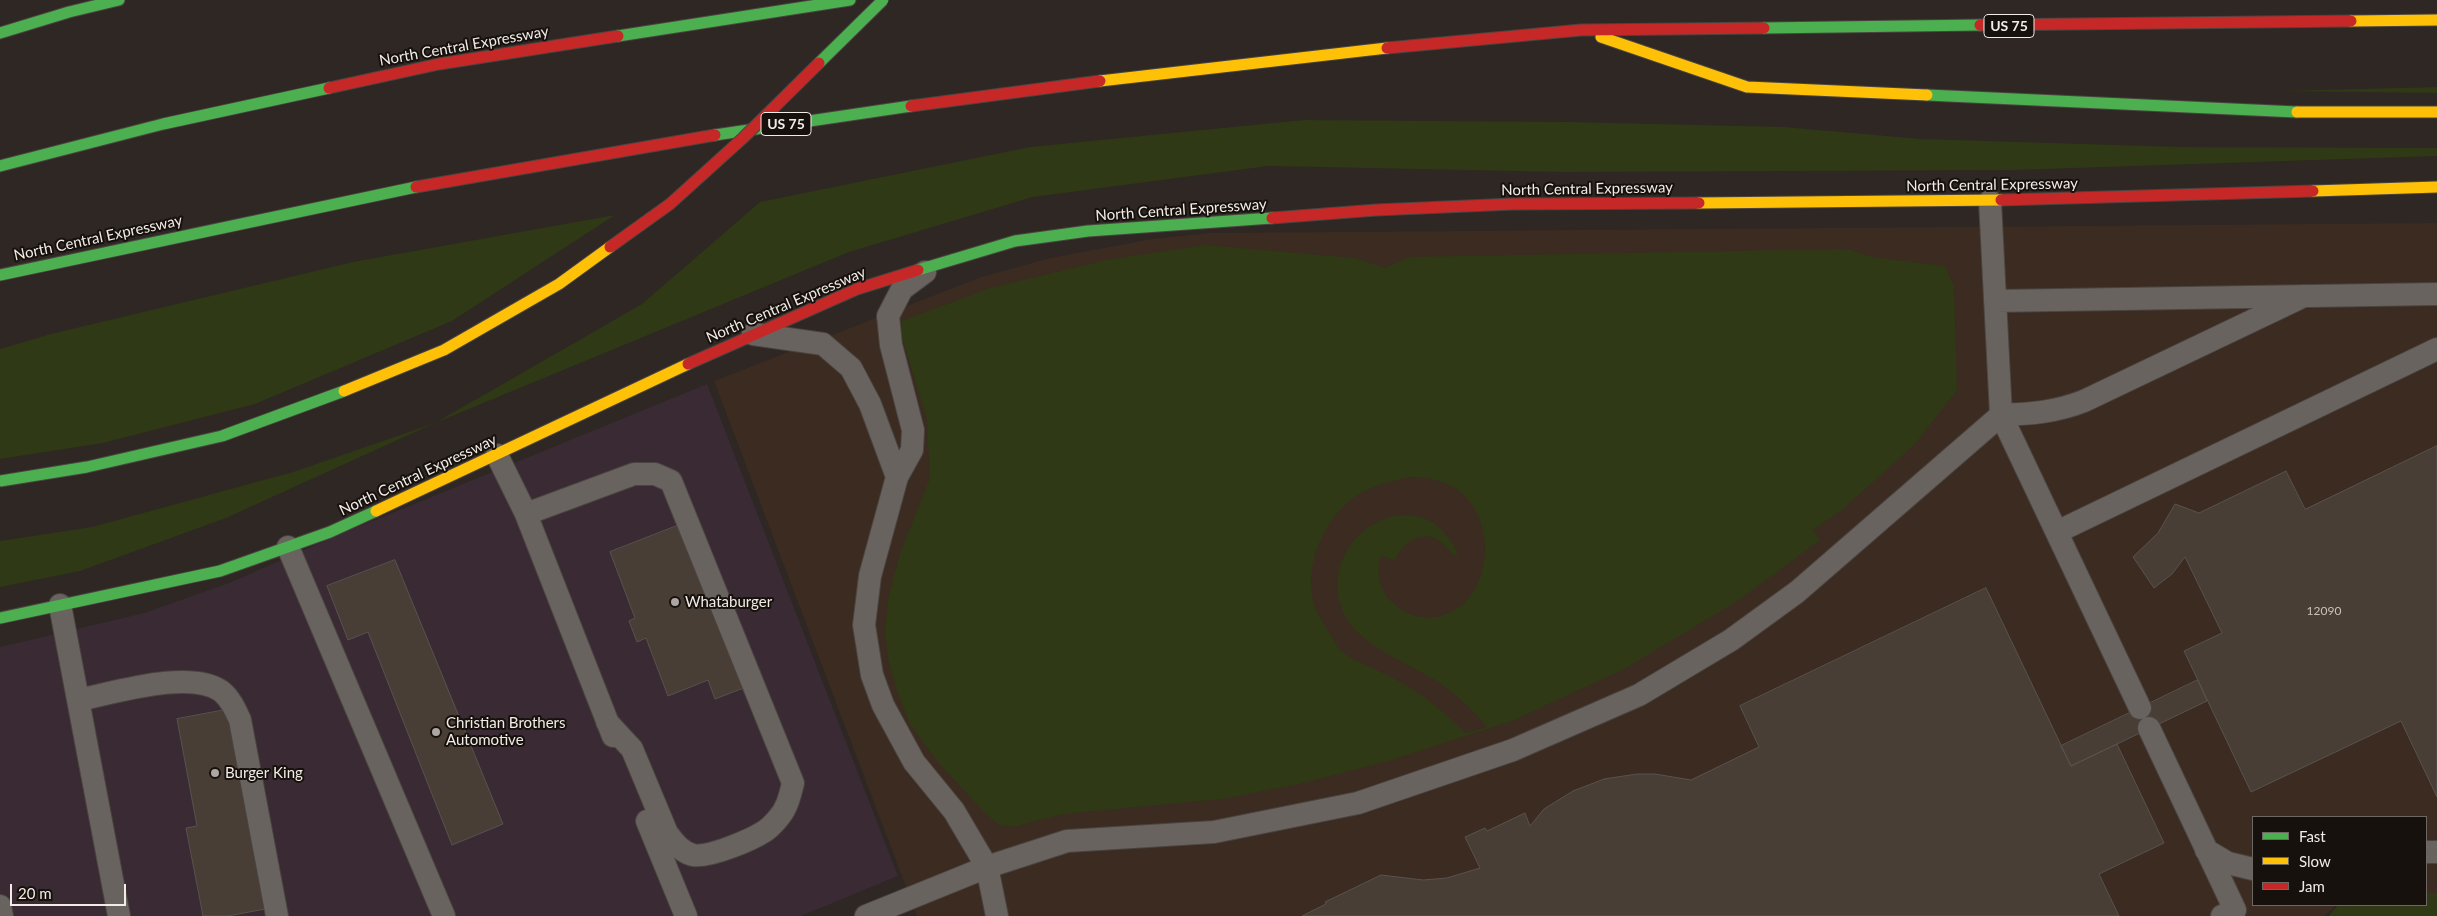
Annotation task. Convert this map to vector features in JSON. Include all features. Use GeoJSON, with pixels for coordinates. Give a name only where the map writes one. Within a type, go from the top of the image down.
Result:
{"type":"FeatureCollection","features":[{"type":"Feature","properties":{"kind":"main road"},"geometry":{"type":"LineString","coordinates":[[0,33],[70,12],[120,0]]}},
{"type":"Feature","properties":{"kind":"main road","name":"North Central Expressway"},"geometry":{"type":"LineString","coordinates":[[0,166],[172,122],[439,64],[850,0]]}},
{"type":"Feature","properties":{"kind":"main road"},"geometry":{"type":"LineString","coordinates":[[0,481],[87,467],[222,436],[314,404],[444,350],[559,284],[670,204],[743,138],[883,0]]}},
{"type":"Feature","properties":{"kind":"main road","name":"North Central Expressway"},"geometry":{"type":"LineString","coordinates":[[0,276],[230,225],[444,181],[817,120],[1172,72],[1437,42],[1581,30],[2437,20]]}},
{"type":"Feature","properties":{"kind":"main road"},"geometry":{"type":"LineString","coordinates":[[1581,30],[1747,87],[2286,112],[2437,112]]}},
{"type":"Feature","properties":{"kind":"main road","name":"North Central Expressway"},"geometry":{"type":"LineString","coordinates":[[0,618],[220,571],[330,532],[497,455],[680,367],[857,289],[1015,241],[1088,231],[1376,210],[1513,204],[1990,201],[2437,187]]}},
{"type":"Feature","properties":{"kind":"lane"},"geometry":{"type":"LineString","coordinates":[[1990,201],[2002,415],[2235,910],[2222,916]]}},
{"type":"Feature","properties":{"kind":"lane"},"geometry":{"type":"LineString","coordinates":[[933,265],[902,289],[888,316],[891,345],[913,430],[912,450],[897,478],[870,576],[864,625],[872,675],[883,705],[914,762],[954,811],[986,867],[997,916]]}},
{"type":"Feature","properties":{"kind":"lane"},"geometry":{"type":"LineString","coordinates":[[1995,301],[2437,294]]}},
{"type":"Feature","properties":{"kind":"lane"},"geometry":{"type":"LineString","coordinates":[[866,916],[986,867],[1067,841],[1214,832],[1358,803],[1513,750],[1639,695],[1731,640],[1797,592],[2002,415],[2044,413],[2062,410],[2084,402],[2304,296]]}},
{"type":"Feature","properties":{"kind":"lane"},"geometry":{"type":"LineString","coordinates":[[753,334],[823,344],[851,368],[870,404],[897,478]]}},
{"type":"Feature","properties":{"kind":"lane"},"geometry":{"type":"LineString","coordinates":[[2057,532],[2437,349]]}},
{"type":"Feature","properties":{"kind":"lane"},"geometry":{"type":"LineString","coordinates":[[497,455],[526,514],[607,722],[686,916]]}},
{"type":"Feature","properties":{"kind":"lane"},"geometry":{"type":"LineString","coordinates":[[526,514],[634,474],[655,474],[671,481],[793,782],[785,809],[766,830],[736,844],[702,855],[693,855],[684,851],[674,844],[667,833],[632,749],[607,722]]}},
{"type":"Feature","properties":{"kind":"lane"},"geometry":{"type":"LineString","coordinates":[[288,547],[444,916]]}},
{"type":"Feature","properties":{"kind":"lane"},"geometry":{"type":"LineString","coordinates":[[60,605],[119,916]]}},
{"type":"Feature","properties":{"kind":"lane"},"geometry":{"type":"LineString","coordinates":[[78,700],[172,682],[204,683],[221,691],[232,704],[240,720],[277,916]]}},
{"type":"Feature","properties":{"kind":"lane"},"geometry":{"type":"LineString","coordinates":[[2206,850],[2228,863],[2252,869]]}},
{"type":"Feature","properties":{"kind":"lane"},"geometry":{"type":"LineString","coordinates":[[0,906],[2,916]]}},
{"type":"Feature","properties":{"kind":"shaded area"},"geometry":{"type":"Polygon","coordinates":[[[2437,223],[2437,893],[2427,893],[2427,816],[2252,816],[2252,906],[2336,906],[2324,916],[917,916],[714,381],[981,277],[1050,258],[1152,239],[1209,233],[2437,223]]]}},
{"type":"Feature","properties":{"kind":"shaded area"},"geometry":{"type":"Polygon","coordinates":[[[707,384],[898,876],[801,916],[0,916],[0,647],[144,613],[229,583],[336,536],[707,384]]]}},
{"type":"Feature","properties":{"kind":"green space"},"geometry":{"type":"Polygon","coordinates":[[[2437,87],[2437,93],[2281,91],[2437,87]]]}},
{"type":"Feature","properties":{"kind":"green space"},"geometry":{"type":"Polygon","coordinates":[[[1304,120],[1569,122],[1784,127],[1921,139],[2183,147],[2437,148],[2437,156],[2014,170],[1564,172],[1268,166],[1033,197],[849,252],[435,423],[642,304],[760,202],[1030,147],[1304,120]]]}},
{"type":"Feature","properties":{"kind":"green space"},"geometry":{"type":"Polygon","coordinates":[[[615,215],[452,321],[255,404],[103,443],[0,459],[0,349],[51,334],[353,262],[615,215]]]}},
{"type":"Feature","properties":{"kind":"green space"},"geometry":{"type":"Polygon","coordinates":[[[1205,245],[1355,258],[1386,268],[1409,257],[1851,250],[1871,257],[1945,266],[1954,286],[1957,390],[1915,444],[1842,510],[1813,530],[1820,540],[1739,600],[1624,669],[1512,721],[1388,761],[1300,784],[1222,799],[1063,814],[1012,827],[998,824],[986,814],[938,762],[910,724],[897,691],[888,657],[885,631],[888,600],[900,553],[930,478],[927,420],[902,337],[902,321],[990,288],[1106,260],[1205,245]],[[1417,477],[1396,480],[1368,489],[1345,505],[1334,517],[1319,544],[1311,574],[1311,589],[1318,613],[1341,651],[1419,694],[1438,708],[1465,733],[1487,727],[1465,704],[1440,683],[1384,652],[1358,633],[1342,609],[1338,582],[1344,557],[1357,537],[1377,522],[1399,515],[1422,517],[1442,530],[1458,555],[1453,556],[1439,540],[1423,536],[1415,538],[1408,543],[1395,560],[1381,556],[1380,582],[1385,594],[1394,604],[1414,615],[1436,617],[1454,611],[1468,600],[1477,585],[1483,567],[1485,548],[1483,530],[1476,512],[1466,497],[1454,488],[1440,481],[1417,477]]]}},
{"type":"Feature","properties":{"kind":"green space"},"geometry":{"type":"Polygon","coordinates":[[[435,423],[226,518],[80,571],[0,587],[0,541],[92,527],[293,472],[435,423]]]}},
{"type":"Feature","properties":{"kind":"green space"},"geometry":{"type":"Polygon","coordinates":[[[2427,893],[2437,893],[2437,916],[2329,916],[2337,906],[2427,906],[2427,893]]]}},
{"type":"Feature","properties":{"kind":"building"},"geometry":{"type":"Polygon","coordinates":[[[2437,446],[2437,797],[2401,721],[2251,792],[2184,651],[2222,633],[2185,557],[2172,574],[2154,588],[2133,557],[2158,533],[2175,504],[2199,513],[2286,471],[2305,509],[2437,446]]]}},
{"type":"Feature","properties":{"kind":"building","name":"Whataburger"},"geometry":{"type":"Polygon","coordinates":[[[682,524],[746,687],[715,699],[708,680],[668,696],[646,638],[637,642],[629,621],[635,618],[610,552],[682,524]]]}},
{"type":"Feature","properties":{"kind":"building","name":"Christian Brothers Automotive"},"geometry":{"type":"Polygon","coordinates":[[[395,560],[503,824],[452,845],[368,632],[348,640],[327,586],[395,560]]]}},
{"type":"Feature","properties":{"kind":"building"},"geometry":{"type":"Polygon","coordinates":[[[1986,588],[2071,766],[2117,744],[2164,843],[2099,874],[2119,916],[1302,916],[1326,904],[1325,902],[1381,875],[1423,880],[1447,878],[1480,868],[1465,837],[1485,828],[1487,831],[1525,813],[1530,826],[1544,809],[1573,791],[1604,779],[1637,774],[1655,774],[1691,780],[1759,747],[1740,706],[1986,588]]]}},
{"type":"Feature","properties":{"kind":"building"},"geometry":{"type":"Polygon","coordinates":[[[2198,680],[2207,701],[2071,766],[2061,746],[2198,680]]]}},
{"type":"Feature","properties":{"kind":"building","name":"Burger King"},"geometry":{"type":"Polygon","coordinates":[[[231,709],[265,909],[228,916],[203,916],[186,828],[197,826],[177,719],[231,709]]]}},
{"type":"Feature","properties":{"kind":"traffic: fast"},"geometry":{"type":"LineString","coordinates":[[0,33],[69,12],[119,0]]}},
{"type":"Feature","properties":{"kind":"traffic: fast"},"geometry":{"type":"LineString","coordinates":[[618,36],[850,0]]}},
{"type":"Feature","properties":{"kind":"traffic: fast"},"geometry":{"type":"LineString","coordinates":[[819,63],[883,0]]}},
{"type":"Feature","properties":{"kind":"traffic: fast"},"geometry":{"type":"LineString","coordinates":[[1764,28],[1980,25]]}},
{"type":"Feature","properties":{"kind":"traffic: fast"},"geometry":{"type":"LineString","coordinates":[[0,166],[163,124],[329,88]]}},
{"type":"Feature","properties":{"kind":"traffic: fast"},"geometry":{"type":"LineString","coordinates":[[1927,95],[2297,112]]}},
{"type":"Feature","properties":{"kind":"traffic: fast"},"geometry":{"type":"LineString","coordinates":[[715,135],[911,106]]}},
{"type":"Feature","properties":{"kind":"traffic: fast"},"geometry":{"type":"LineString","coordinates":[[0,275],[416,187]]}},
{"type":"Feature","properties":{"kind":"traffic: fast"},"geometry":{"type":"LineString","coordinates":[[918,270],[1015,241],[1088,231],[1272,218]]}},
{"type":"Feature","properties":{"kind":"traffic: fast"},"geometry":{"type":"LineString","coordinates":[[0,481],[87,467],[222,436],[344,391]]}},
{"type":"Feature","properties":{"kind":"traffic: fast"},"geometry":{"type":"LineString","coordinates":[[0,618],[220,571],[330,532],[376,511]]}},
{"type":"Feature","properties":{"kind":"traffic: slow"},"geometry":{"type":"LineString","coordinates":[[2351,21],[2437,20]]}},
{"type":"Feature","properties":{"kind":"traffic: slow"},"geometry":{"type":"LineString","coordinates":[[1601,37],[1747,87],[1927,95]]}},
{"type":"Feature","properties":{"kind":"traffic: slow"},"geometry":{"type":"LineString","coordinates":[[1100,81],[1387,48]]}},
{"type":"Feature","properties":{"kind":"traffic: slow"},"geometry":{"type":"LineString","coordinates":[[2297,112],[2437,112]]}},
{"type":"Feature","properties":{"kind":"traffic: slow"},"geometry":{"type":"LineString","coordinates":[[2313,191],[2437,187]]}},
{"type":"Feature","properties":{"kind":"traffic: slow"},"geometry":{"type":"LineString","coordinates":[[1699,203],[2001,200]]}},
{"type":"Feature","properties":{"kind":"traffic: slow"},"geometry":{"type":"LineString","coordinates":[[344,391],[444,350],[559,284],[610,247]]}},
{"type":"Feature","properties":{"kind":"traffic: slow"},"geometry":{"type":"LineString","coordinates":[[376,511],[688,364]]}},
{"type":"Feature","properties":{"kind":"traffic: jam"},"geometry":{"type":"LineString","coordinates":[[1980,25],[2351,21]]}},
{"type":"Feature","properties":{"kind":"traffic: jam"},"geometry":{"type":"LineString","coordinates":[[1387,48],[1581,30],[1764,28]]}},
{"type":"Feature","properties":{"kind":"traffic: jam"},"geometry":{"type":"LineString","coordinates":[[329,88],[439,64],[618,36]]}},
{"type":"Feature","properties":{"kind":"traffic: jam"},"geometry":{"type":"LineString","coordinates":[[610,247],[670,204],[743,138],[819,63]]}},
{"type":"Feature","properties":{"kind":"traffic: jam"},"geometry":{"type":"LineString","coordinates":[[911,106],[1100,81]]}},
{"type":"Feature","properties":{"kind":"traffic: jam"},"geometry":{"type":"LineString","coordinates":[[416,187],[715,135]]}},
{"type":"Feature","properties":{"kind":"traffic: jam"},"geometry":{"type":"LineString","coordinates":[[2001,200],[2313,191]]}},
{"type":"Feature","properties":{"kind":"traffic: jam"},"geometry":{"type":"LineString","coordinates":[[1272,218],[1376,210],[1513,204],[1699,203]]}},
{"type":"Feature","properties":{"kind":"traffic: jam"},"geometry":{"type":"LineString","coordinates":[[688,364],[857,289],[918,270]]}},
{"type":"Feature","properties":{"kind":"place","name":"Whataburger"},"geometry":{"type":"Point","coordinates":[675,602]}},
{"type":"Feature","properties":{"kind":"place","name":"Christian Brothers Automotive"},"geometry":{"type":"Point","coordinates":[436,732]}},
{"type":"Feature","properties":{"kind":"place","name":"Burger King"},"geometry":{"type":"Point","coordinates":[215,773]}}]}
